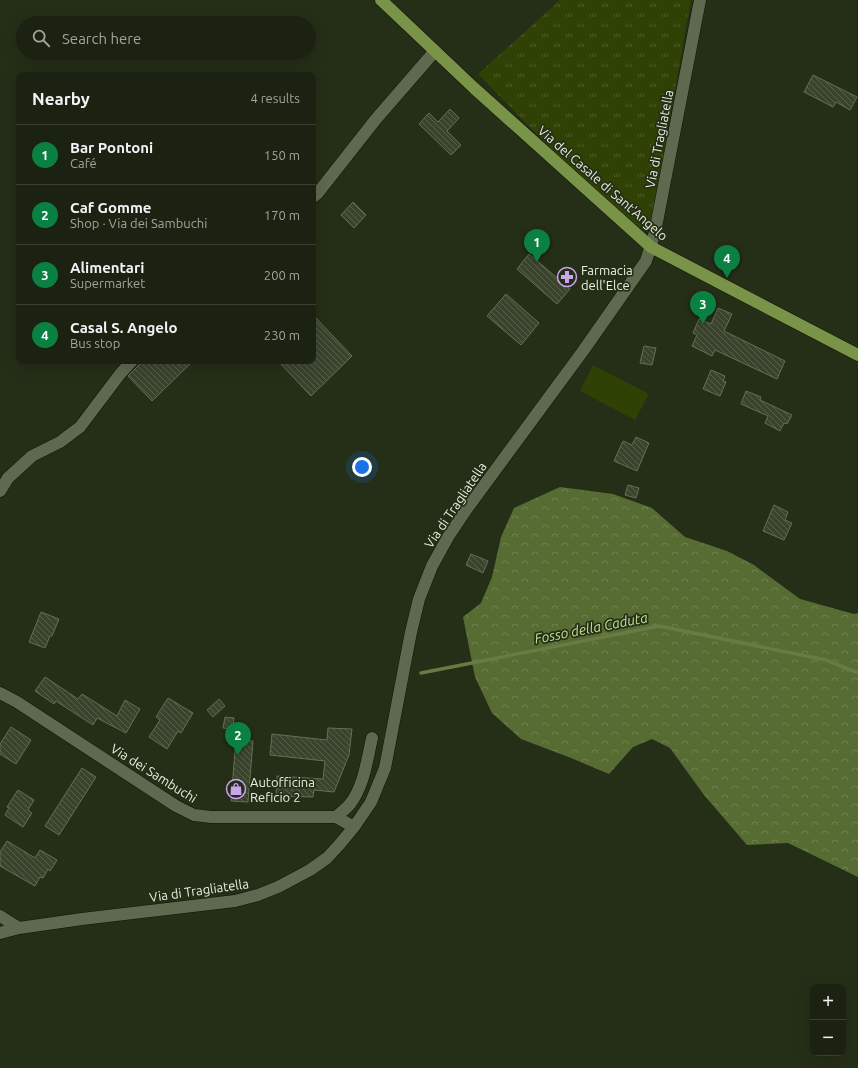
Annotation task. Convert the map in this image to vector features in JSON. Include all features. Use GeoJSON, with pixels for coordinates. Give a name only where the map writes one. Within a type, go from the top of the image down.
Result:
{"type":"FeatureCollection","features":[{"type":"Feature","properties":{"kind":"main road","name":"Via del Casale di Sant'Angelo"},"geometry":{"type":"LineString","coordinates":[[381,0],[509,119],[651,247],[858,355]]}},
{"type":"Feature","properties":{"kind":"street","name":"Via di Tragliatella"},"geometry":{"type":"LineString","coordinates":[[0,933],[19,928],[82,919],[235,901],[258,895],[278,887],[310,870],[327,858],[354,827],[371,802],[385,768],[411,632],[419,599],[432,566],[448,537],[466,510],[592,338],[646,261],[655,232],[700,0]]}},
{"type":"Feature","properties":{"kind":"street"},"geometry":{"type":"LineString","coordinates":[[316,195],[376,119],[435,51]]}},
{"type":"Feature","properties":{"kind":"street"},"geometry":{"type":"LineString","coordinates":[[0,491],[8,478],[32,456],[60,442],[80,427],[129,364]]}},
{"type":"Feature","properties":{"kind":"street","name":"Via dei Sambuchi"},"geometry":{"type":"LineString","coordinates":[[0,693],[18,702],[176,806],[194,815],[211,817],[336,817],[354,827]]}},
{"type":"Feature","properties":{"kind":"street"},"geometry":{"type":"LineString","coordinates":[[336,817],[350,804],[357,792],[363,775],[372,738]]}},
{"type":"Feature","properties":{"kind":"street"},"geometry":{"type":"LineString","coordinates":[[0,916],[19,928]]}},
{"type":"Feature","properties":{"kind":"green space"},"geometry":{"type":"Polygon","coordinates":[[[560,0],[691,0],[653,215],[648,226],[644,228],[638,227],[562,160],[478,74],[560,0]]]}},
{"type":"Feature","properties":{"kind":"green space"},"geometry":{"type":"Polygon","coordinates":[[[593,365],[649,394],[635,420],[580,391],[593,365]]]}},
{"type":"Feature","properties":{"kind":"green space"},"geometry":{"type":"Polygon","coordinates":[[[560,487],[613,494],[652,508],[685,537],[727,551],[754,565],[800,599],[854,614],[858,613],[858,877],[788,843],[747,845],[704,795],[670,748],[652,739],[633,747],[609,774],[521,739],[492,713],[475,677],[463,617],[481,603],[492,577],[501,537],[514,508],[560,487]]]}},
{"type":"Feature","properties":{"kind":"building"},"geometry":{"type":"Polygon","coordinates":[[[813,75],[857,97],[850,110],[836,102],[833,107],[804,92],[813,75]]]}},
{"type":"Feature","properties":{"kind":"building"},"geometry":{"type":"Polygon","coordinates":[[[450,109],[459,118],[447,131],[461,145],[451,155],[419,124],[429,113],[438,122],[450,109]]]}},
{"type":"Feature","properties":{"kind":"building"},"geometry":{"type":"Polygon","coordinates":[[[353,202],[366,215],[354,228],[341,215],[353,202]]]}},
{"type":"Feature","properties":{"kind":"building"},"geometry":{"type":"Polygon","coordinates":[[[529,254],[570,289],[557,304],[517,269],[529,254]]]}},
{"type":"Feature","properties":{"kind":"building"},"geometry":{"type":"Polygon","coordinates":[[[506,294],[539,323],[521,345],[487,316],[506,294]]]}},
{"type":"Feature","properties":{"kind":"building"},"geometry":{"type":"Polygon","coordinates":[[[718,308],[732,314],[724,331],[785,361],[777,379],[715,350],[712,356],[692,346],[697,335],[693,333],[699,319],[711,324],[718,308]]]}},
{"type":"Feature","properties":{"kind":"building"},"geometry":{"type":"Polygon","coordinates":[[[316,318],[352,356],[311,396],[281,364],[316,364],[316,318]]]}},
{"type":"Feature","properties":{"kind":"building"},"geometry":{"type":"Polygon","coordinates":[[[644,346],[656,348],[652,365],[640,363],[644,346]]]}},
{"type":"Feature","properties":{"kind":"building"},"geometry":{"type":"Polygon","coordinates":[[[140,364],[190,364],[152,401],[128,376],[140,364]]]}},
{"type":"Feature","properties":{"kind":"building"},"geometry":{"type":"Polygon","coordinates":[[[711,370],[725,376],[723,381],[726,382],[720,396],[703,389],[711,370]]]}},
{"type":"Feature","properties":{"kind":"building"},"geometry":{"type":"Polygon","coordinates":[[[746,391],[761,397],[760,400],[792,415],[787,424],[784,423],[780,431],[765,423],[768,416],[741,404],[746,391]]]}},
{"type":"Feature","properties":{"kind":"building"},"geometry":{"type":"Polygon","coordinates":[[[636,437],[649,443],[637,471],[614,461],[623,441],[632,445],[636,437]]]}},
{"type":"Feature","properties":{"kind":"building"},"geometry":{"type":"Polygon","coordinates":[[[628,485],[639,488],[636,498],[625,495],[628,485]]]}},
{"type":"Feature","properties":{"kind":"building"},"geometry":{"type":"Polygon","coordinates":[[[774,505],[788,512],[785,520],[792,523],[784,540],[763,531],[774,505]]]}},
{"type":"Feature","properties":{"kind":"building"},"geometry":{"type":"Polygon","coordinates":[[[471,554],[488,561],[483,573],[466,565],[471,554]]]}},
{"type":"Feature","properties":{"kind":"building"},"geometry":{"type":"Polygon","coordinates":[[[41,612],[59,619],[45,648],[29,642],[41,612]]]}},
{"type":"Feature","properties":{"kind":"building"},"geometry":{"type":"Polygon","coordinates":[[[45,677],[78,699],[82,694],[117,716],[125,700],[140,709],[126,733],[97,718],[93,725],[56,701],[54,704],[35,691],[45,677]]]}},
{"type":"Feature","properties":{"kind":"building"},"geometry":{"type":"Polygon","coordinates":[[[168,698],[193,713],[181,733],[178,731],[167,749],[149,737],[160,720],[156,717],[168,698]]]}},
{"type":"Feature","properties":{"kind":"building"},"geometry":{"type":"Polygon","coordinates":[[[219,699],[225,706],[213,717],[207,710],[219,699]]]}},
{"type":"Feature","properties":{"kind":"building"},"geometry":{"type":"Polygon","coordinates":[[[225,717],[234,718],[232,729],[223,728],[225,717]]]}},
{"type":"Feature","properties":{"kind":"building"},"geometry":{"type":"Polygon","coordinates":[[[11,727],[31,740],[16,764],[0,754],[0,744],[11,727]]]}},
{"type":"Feature","properties":{"kind":"building"},"geometry":{"type":"Polygon","coordinates":[[[328,728],[352,729],[349,755],[334,792],[314,790],[313,797],[276,796],[277,776],[323,779],[325,761],[270,755],[272,734],[327,740],[328,728]]]}},
{"type":"Feature","properties":{"kind":"building"},"geometry":{"type":"Polygon","coordinates":[[[236,739],[253,741],[248,802],[231,801],[236,739]]]}},
{"type":"Feature","properties":{"kind":"building"},"geometry":{"type":"Polygon","coordinates":[[[82,768],[96,777],[59,835],[45,826],[82,768]]]}},
{"type":"Feature","properties":{"kind":"building"},"geometry":{"type":"Polygon","coordinates":[[[18,790],[34,800],[28,810],[32,813],[23,827],[5,815],[9,808],[7,807],[18,790]]]}},
{"type":"Feature","properties":{"kind":"building"},"geometry":{"type":"Polygon","coordinates":[[[7,841],[35,858],[40,850],[57,860],[50,871],[48,869],[43,878],[40,877],[35,886],[0,866],[0,852],[7,841]]]}},
{"type":"Feature","properties":{"kind":"waterway","name":"Fosso della Caduta"},"geometry":{"type":"LineString","coordinates":[[421,673],[659,626],[826,660],[858,673]]}},
{"type":"Feature","properties":{"kind":"place","name":"Bar Pontoni"},"geometry":{"type":"Point","coordinates":[537,262]}},
{"type":"Feature","properties":{"kind":"place","name":"Farmacia dell'Elce"},"geometry":{"type":"Point","coordinates":[567,277]}},
{"type":"Feature","properties":{"kind":"place","name":"Casal S. Angelo"},"geometry":{"type":"Point","coordinates":[727,278]}},
{"type":"Feature","properties":{"kind":"place","name":"Alimentari"},"geometry":{"type":"Point","coordinates":[703,324]}},
{"type":"Feature","properties":{"kind":"place","name":"Caf Gomme"},"geometry":{"type":"Point","coordinates":[238,755]}},
{"type":"Feature","properties":{"kind":"place","name":"Autofficina Reficio 2"},"geometry":{"type":"Point","coordinates":[236,789]}}]}
